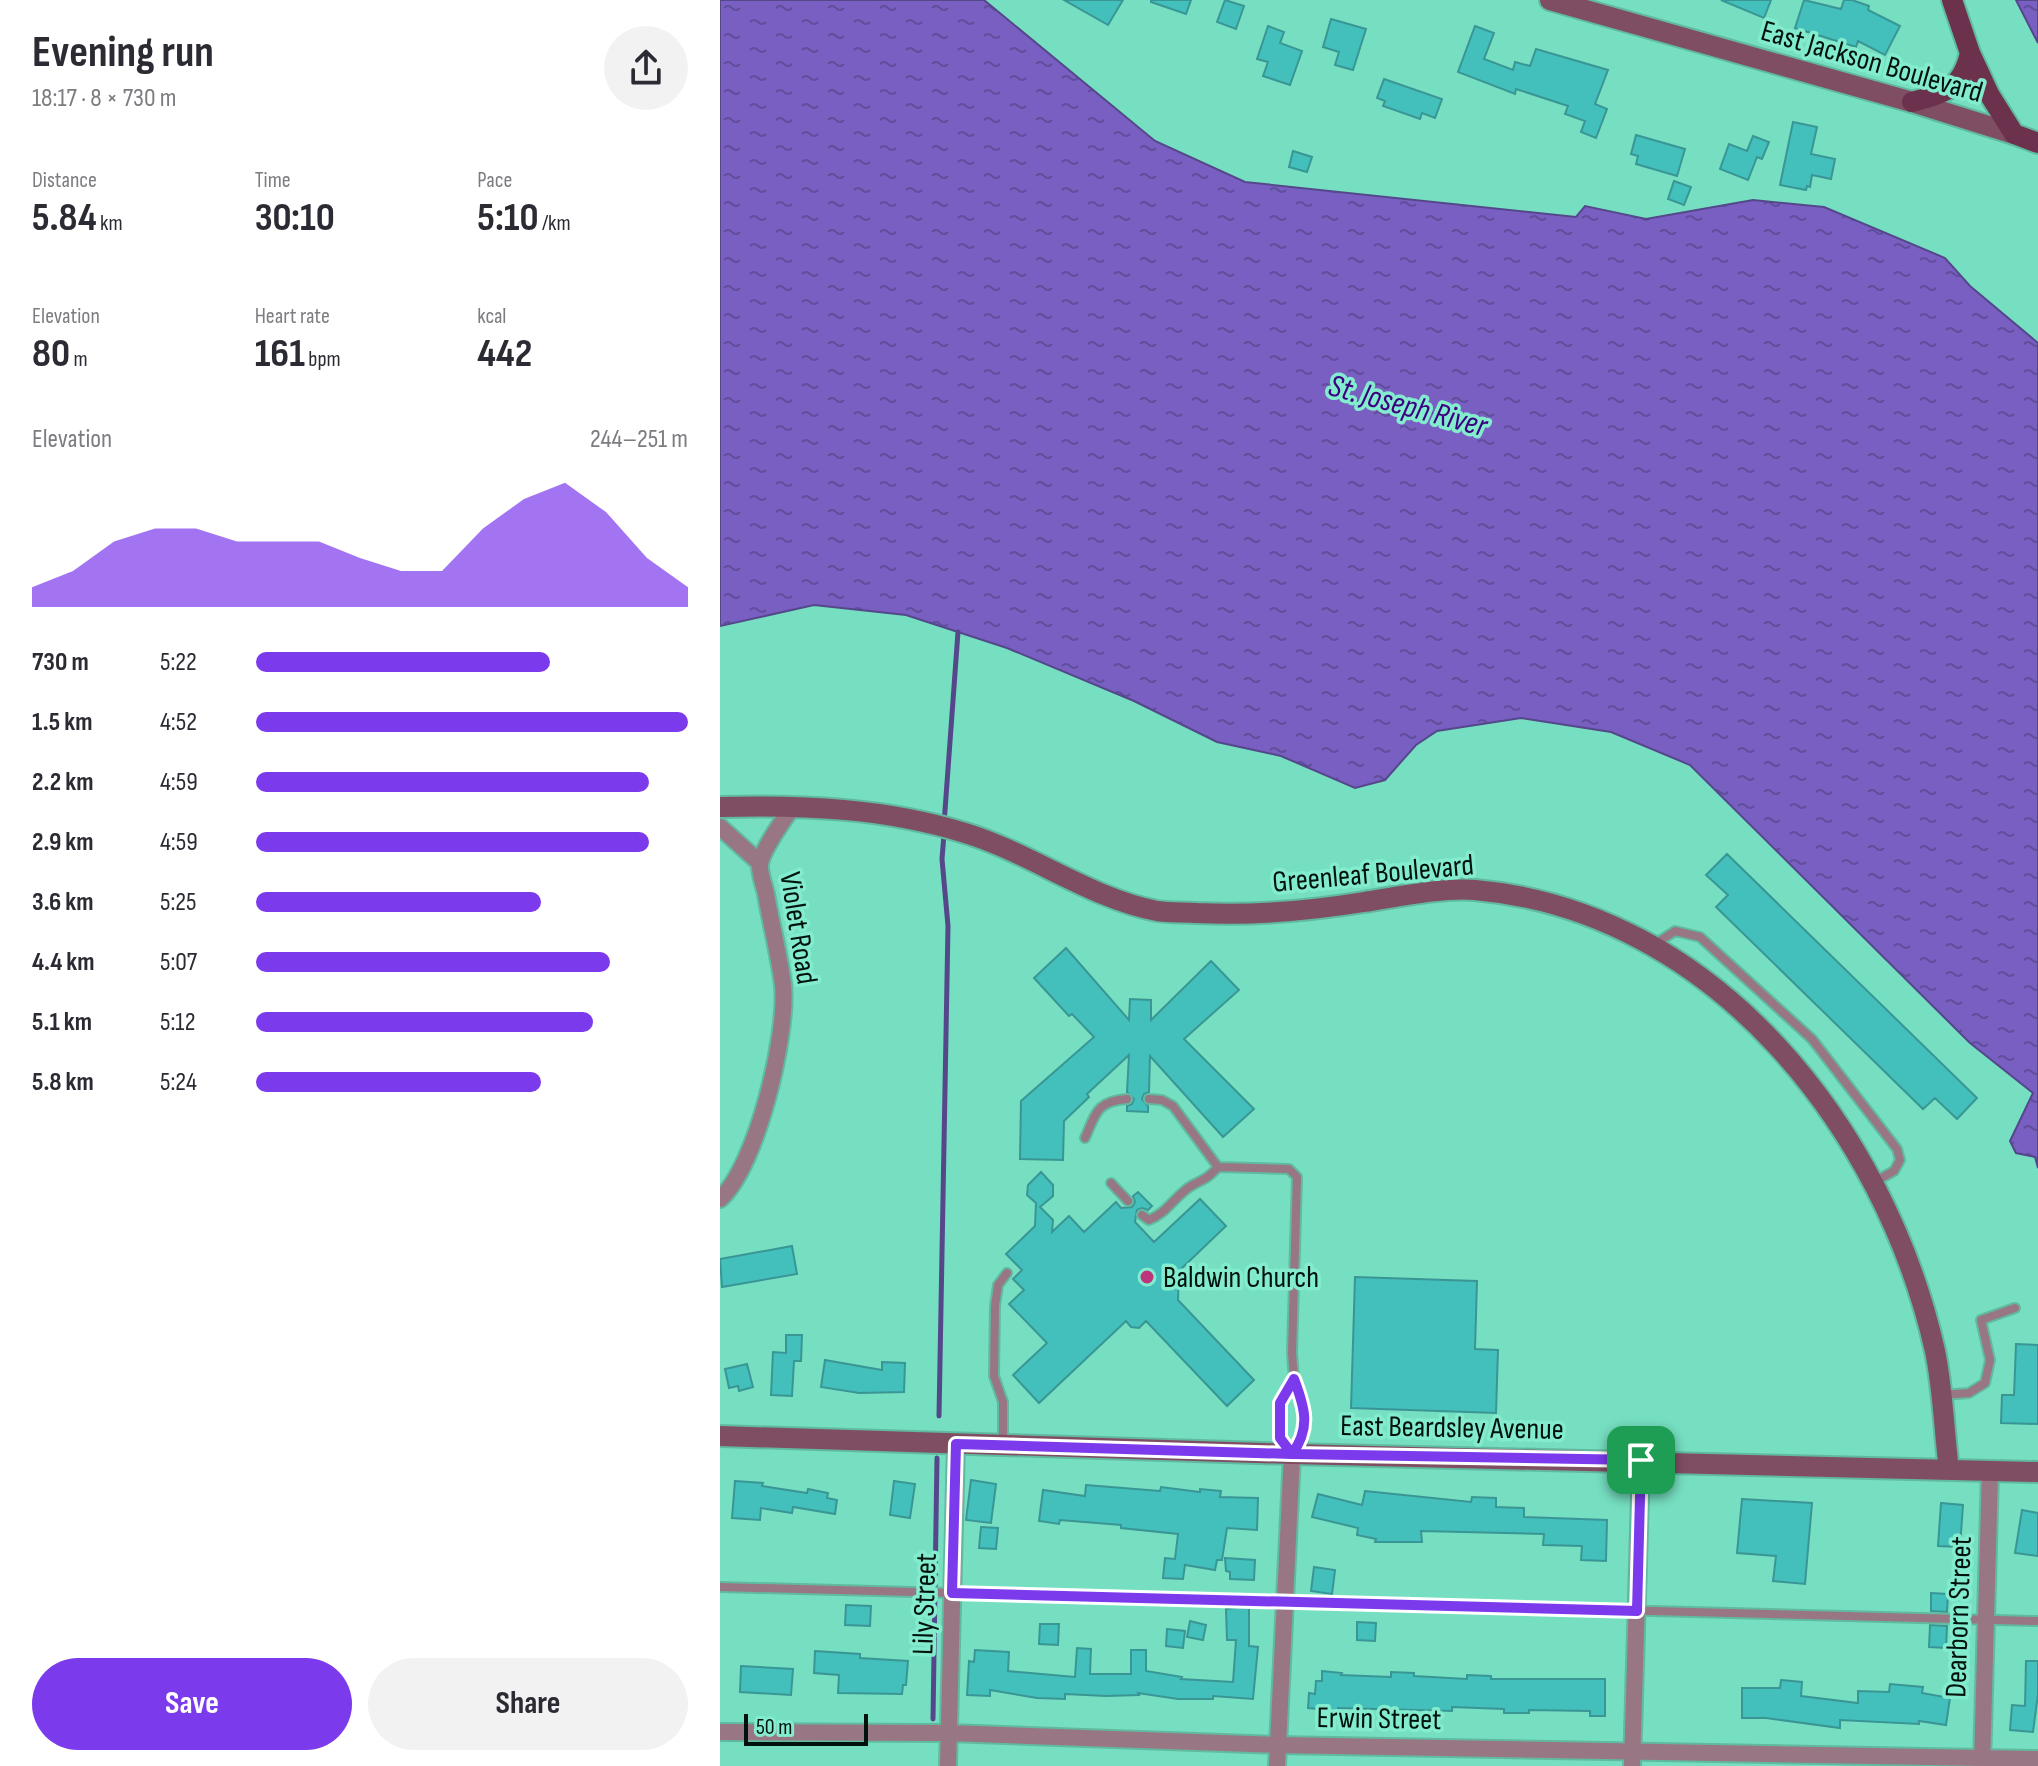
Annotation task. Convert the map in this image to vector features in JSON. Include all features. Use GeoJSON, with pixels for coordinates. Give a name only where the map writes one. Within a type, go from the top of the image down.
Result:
{"type":"FeatureCollection","features":[{"type":"Feature","properties":{"kind":"main road"},"geometry":{"type":"LineString","coordinates":[[1952,0],[1970,53],[1989,94],[2014,134]]}},
{"type":"Feature","properties":{"kind":"main road"},"geometry":{"type":"LineString","coordinates":[[1912,102],[1938,95],[1956,85],[1966,70],[1970,53]]}},
{"type":"Feature","properties":{"kind":"main road","name":"East Jackson Boulevard"},"geometry":{"type":"LineString","coordinates":[[2014,134],[2038,143]]}},
{"type":"Feature","properties":{"kind":"street","name":"East Jackson Boulevard"},"geometry":{"type":"LineString","coordinates":[[1550,0],[1604,7],[2014,134]]}},
{"type":"Feature","properties":{"kind":"street","name":"Greenleaf Boulevard"},"geometry":{"type":"LineString","coordinates":[[720,807],[794,805],[866,811],[965,833],[1123,902],[1160,911],[1238,915],[1313,910],[1470,889],[1531,897],[1597,920],[1652,946],[1719,991],[1786,1054],[1833,1114],[1881,1195],[1912,1271],[1935,1353],[1949,1470]]}},
{"type":"Feature","properties":{"kind":"street","name":"Violet Road"},"geometry":{"type":"LineString","coordinates":[[720,1199],[732,1188],[753,1139],[770,1088],[781,1030],[783,987],[760,863],[794,805]]}},
{"type":"Feature","properties":{"kind":"street"},"geometry":{"type":"LineString","coordinates":[[720,827],[760,863]]}},
{"type":"Feature","properties":{"kind":"street","name":"East Beardsley Avenue"},"geometry":{"type":"LineString","coordinates":[[720,1436],[2038,1472]]}},
{"type":"Feature","properties":{"kind":"street","name":"Lily Street"},"geometry":{"type":"LineString","coordinates":[[948,1766],[956,1444]]}},
{"type":"Feature","properties":{"kind":"street"},"geometry":{"type":"LineString","coordinates":[[1277,1766],[1292,1454]]}},
{"type":"Feature","properties":{"kind":"street"},"geometry":{"type":"LineString","coordinates":[[1632,1758],[1641,1460]]}},
{"type":"Feature","properties":{"kind":"street","name":"Dearborn Street"},"geometry":{"type":"LineString","coordinates":[[1982,1761],[1990,1471]]}},
{"type":"Feature","properties":{"kind":"street","name":"Erwin Street"},"geometry":{"type":"LineString","coordinates":[[720,1732],[949,1733],[1632,1758],[2038,1759]]}},
{"type":"Feature","properties":{"kind":"lane"},"geometry":{"type":"LineString","coordinates":[[1652,946],[1675,931],[1700,937],[1812,1039],[1897,1149],[1900,1160],[1894,1171],[1873,1182]]}},
{"type":"Feature","properties":{"kind":"lane"},"geometry":{"type":"LineString","coordinates":[[1085,1138],[1097,1109],[1112,1100],[1127,1099]]}},
{"type":"Feature","properties":{"kind":"lane"},"geometry":{"type":"LineString","coordinates":[[1149,1099],[1162,1100],[1173,1106],[1218,1167]]}},
{"type":"Feature","properties":{"kind":"lane"},"geometry":{"type":"LineString","coordinates":[[1142,1215],[1149,1220],[1159,1216],[1190,1187],[1204,1181],[1218,1167],[1289,1169],[1297,1177],[1292,1353],[1294,1379],[1304,1406],[1303,1439],[1292,1454],[1280,1438],[1280,1403],[1294,1379]]}},
{"type":"Feature","properties":{"kind":"lane"},"geometry":{"type":"LineString","coordinates":[[1111,1183],[1128,1201]]}},
{"type":"Feature","properties":{"kind":"lane"},"geometry":{"type":"LineString","coordinates":[[1003,1445],[1003,1402],[994,1376],[995,1306],[998,1285],[1007,1273]]}},
{"type":"Feature","properties":{"kind":"lane"},"geometry":{"type":"LineString","coordinates":[[1940,1395],[1969,1393],[1985,1383],[1990,1360],[1981,1320],[2015,1308]]}},
{"type":"Feature","properties":{"kind":"lane"},"geometry":{"type":"LineString","coordinates":[[720,1587],[2038,1621]]}},
{"type":"Feature","properties":{"kind":"water","name":"St. Joseph River"},"geometry":{"type":"Polygon","coordinates":[[[720,0],[984,0],[1155,141],[1245,182],[1576,217],[1585,206],[1646,219],[1753,200],[1824,207],[1945,258],[1970,286],[2038,343],[2038,1168],[2035,1157],[2016,1153],[2010,1141],[2033,1093],[1970,1043],[1690,765],[1611,732],[1521,718],[1437,731],[1416,745],[1385,780],[1355,788],[1281,756],[1217,742],[1134,701],[1007,648],[906,615],[814,605],[720,626],[720,0]]]}},
{"type":"Feature","properties":{"kind":"water"},"geometry":{"type":"Polygon","coordinates":[[[2016,0],[2038,0],[2038,43],[2016,0]]]}},
{"type":"Feature","properties":{"kind":"building"},"geometry":{"type":"Polygon","coordinates":[[[1064,0],[1123,0],[1108,25],[1064,0]]]}},
{"type":"Feature","properties":{"kind":"building"},"geometry":{"type":"Polygon","coordinates":[[[1151,0],[1191,0],[1186,14],[1151,0]]]}},
{"type":"Feature","properties":{"kind":"building"},"geometry":{"type":"Polygon","coordinates":[[[1225,0],[1244,6],[1236,29],[1217,22],[1225,0]]]}},
{"type":"Feature","properties":{"kind":"building"},"geometry":{"type":"Polygon","coordinates":[[[1721,0],[1771,0],[1764,18],[1721,0]]]}},
{"type":"Feature","properties":{"kind":"building"},"geometry":{"type":"Polygon","coordinates":[[[1804,0],[1841,9],[1844,0],[1852,0],[1869,6],[1868,10],[1900,26],[1885,55],[1858,41],[1856,47],[1795,28],[1804,0]]]}},
{"type":"Feature","properties":{"kind":"building"},"geometry":{"type":"Polygon","coordinates":[[[1331,19],[1366,29],[1353,70],[1335,65],[1339,52],[1323,47],[1331,19]]]}},
{"type":"Feature","properties":{"kind":"building"},"geometry":{"type":"Polygon","coordinates":[[[1268,26],[1284,32],[1280,43],[1302,51],[1290,85],[1263,76],[1268,62],[1257,59],[1268,26]]]}},
{"type":"Feature","properties":{"kind":"building"},"geometry":{"type":"Polygon","coordinates":[[[1475,26],[1494,33],[1484,59],[1513,70],[1515,62],[1530,66],[1536,49],[1608,70],[1595,104],[1607,109],[1596,138],[1581,132],[1585,121],[1565,114],[1568,106],[1516,89],[1515,94],[1458,72],[1475,26]]]}},
{"type":"Feature","properties":{"kind":"building"},"geometry":{"type":"Polygon","coordinates":[[[1384,79],[1442,99],[1435,118],[1422,113],[1420,119],[1383,106],[1385,101],[1377,98],[1384,79]]]}},
{"type":"Feature","properties":{"kind":"building"},"geometry":{"type":"Polygon","coordinates":[[[1793,122],[1817,127],[1811,154],[1835,159],[1831,179],[1812,175],[1810,187],[1807,186],[1806,190],[1780,185],[1793,122]]]}},
{"type":"Feature","properties":{"kind":"building"},"geometry":{"type":"Polygon","coordinates":[[[1636,135],[1685,149],[1677,176],[1636,164],[1638,156],[1631,154],[1636,135]]]}},
{"type":"Feature","properties":{"kind":"building"},"geometry":{"type":"Polygon","coordinates":[[[1753,136],[1769,142],[1762,159],[1757,157],[1748,180],[1720,169],[1729,144],[1747,151],[1753,136]]]}},
{"type":"Feature","properties":{"kind":"building"},"geometry":{"type":"Polygon","coordinates":[[[1293,151],[1312,157],[1307,172],[1289,167],[1293,151]]]}},
{"type":"Feature","properties":{"kind":"building"},"geometry":{"type":"Polygon","coordinates":[[[1674,181],[1691,187],[1684,205],[1668,199],[1674,181]]]}},
{"type":"Feature","properties":{"kind":"building"},"geometry":{"type":"Polygon","coordinates":[[[1727,854],[1977,1098],[1957,1119],[1935,1098],[1923,1109],[1716,907],[1728,895],[1706,875],[1727,854]]]}},
{"type":"Feature","properties":{"kind":"building"},"geometry":{"type":"Polygon","coordinates":[[[1066,948],[1129,1020],[1130,999],[1151,1000],[1151,1020],[1211,961],[1239,990],[1184,1039],[1254,1109],[1223,1137],[1150,1056],[1149,1092],[1142,1099],[1148,1106],[1148,1112],[1127,1111],[1127,1106],[1134,1099],[1127,1092],[1129,1055],[1087,1094],[1089,1097],[1064,1121],[1063,1160],[1020,1159],[1021,1101],[1094,1037],[1072,1014],[1069,1016],[1034,978],[1066,948]]]}},
{"type":"Feature","properties":{"kind":"building"},"geometry":{"type":"Polygon","coordinates":[[[1041,1172],[1053,1185],[1053,1196],[1040,1207],[1053,1220],[1052,1232],[1069,1216],[1084,1232],[1116,1202],[1121,1208],[1132,1207],[1135,1202],[1133,1196],[1138,1192],[1152,1206],[1148,1210],[1137,1210],[1135,1222],[1154,1242],[1200,1199],[1226,1226],[1179,1271],[1178,1300],[1254,1380],[1227,1406],[1146,1321],[1139,1328],[1131,1327],[1126,1321],[1039,1403],[1013,1375],[1047,1343],[1009,1304],[1024,1290],[1013,1279],[1022,1270],[1006,1254],[1035,1226],[1036,1203],[1027,1195],[1028,1185],[1041,1172]]]}},
{"type":"Feature","properties":{"kind":"building"},"geometry":{"type":"Polygon","coordinates":[[[792,1246],[797,1274],[722,1287],[720,1259],[792,1246]]]}},
{"type":"Feature","properties":{"kind":"building"},"geometry":{"type":"Polygon","coordinates":[[[1355,1277],[1477,1281],[1475,1349],[1498,1350],[1496,1413],[1351,1408],[1355,1277]]]}},
{"type":"Feature","properties":{"kind":"building"},"geometry":{"type":"Polygon","coordinates":[[[786,1335],[802,1335],[801,1361],[794,1361],[792,1396],[771,1395],[773,1352],[786,1353],[786,1335]]]}},
{"type":"Feature","properties":{"kind":"building"},"geometry":{"type":"Polygon","coordinates":[[[2016,1344],[2038,1345],[2038,1424],[2001,1423],[2002,1395],[2014,1395],[2016,1344]]]}},
{"type":"Feature","properties":{"kind":"building"},"geometry":{"type":"Polygon","coordinates":[[[825,1360],[882,1370],[882,1362],[905,1363],[904,1392],[859,1393],[821,1387],[825,1360]]]}},
{"type":"Feature","properties":{"kind":"building"},"geometry":{"type":"Polygon","coordinates":[[[747,1364],[753,1387],[739,1391],[738,1386],[729,1388],[725,1369],[747,1364]]]}},
{"type":"Feature","properties":{"kind":"building"},"geometry":{"type":"Polygon","coordinates":[[[971,1480],[996,1484],[991,1523],[966,1520],[971,1480]]]}},
{"type":"Feature","properties":{"kind":"building"},"geometry":{"type":"Polygon","coordinates":[[[735,1481],[763,1483],[762,1486],[807,1493],[808,1489],[828,1493],[827,1498],[837,1500],[835,1514],[793,1507],[792,1513],[761,1508],[760,1520],[732,1518],[735,1481]]]}},
{"type":"Feature","properties":{"kind":"building"},"geometry":{"type":"Polygon","coordinates":[[[894,1481],[915,1484],[910,1518],[890,1515],[894,1481]]]}},
{"type":"Feature","properties":{"kind":"building"},"geometry":{"type":"Polygon","coordinates":[[[1086,1485],[1160,1491],[1161,1487],[1200,1492],[1200,1489],[1221,1491],[1220,1497],[1258,1498],[1257,1530],[1227,1528],[1222,1560],[1217,1560],[1215,1570],[1185,1565],[1183,1579],[1163,1578],[1165,1558],[1175,1559],[1178,1534],[1121,1528],[1121,1525],[1039,1521],[1043,1490],[1085,1496],[1086,1485]]]}},
{"type":"Feature","properties":{"kind":"building"},"geometry":{"type":"Polygon","coordinates":[[[1365,1491],[1471,1502],[1472,1497],[1496,1498],[1496,1507],[1524,1508],[1524,1517],[1607,1520],[1606,1561],[1581,1560],[1582,1546],[1543,1545],[1544,1534],[1421,1531],[1422,1542],[1375,1542],[1376,1539],[1357,1535],[1358,1528],[1312,1517],[1318,1494],[1362,1505],[1365,1491]]]}},
{"type":"Feature","properties":{"kind":"building"},"geometry":{"type":"Polygon","coordinates":[[[1742,1499],[1812,1503],[1805,1584],[1773,1581],[1776,1556],[1737,1553],[1742,1499]]]}},
{"type":"Feature","properties":{"kind":"building"},"geometry":{"type":"Polygon","coordinates":[[[1941,1503],[1963,1505],[1960,1547],[1938,1546],[1941,1503]]]}},
{"type":"Feature","properties":{"kind":"building"},"geometry":{"type":"Polygon","coordinates":[[[2022,1510],[2038,1513],[2038,1556],[2015,1553],[2022,1510]]]}},
{"type":"Feature","properties":{"kind":"building"},"geometry":{"type":"Polygon","coordinates":[[[981,1527],[998,1528],[996,1549],[979,1548],[981,1527]]]}},
{"type":"Feature","properties":{"kind":"building"},"geometry":{"type":"Polygon","coordinates":[[[1225,1558],[1255,1560],[1254,1580],[1230,1579],[1225,1558]]]}},
{"type":"Feature","properties":{"kind":"building"},"geometry":{"type":"Polygon","coordinates":[[[1314,1567],[1335,1570],[1332,1594],[1311,1591],[1314,1567]]]}},
{"type":"Feature","properties":{"kind":"building"},"geometry":{"type":"Polygon","coordinates":[[[1931,1593],[1948,1594],[1947,1612],[1931,1611],[1931,1593]]]}},
{"type":"Feature","properties":{"kind":"building"},"geometry":{"type":"Polygon","coordinates":[[[846,1605],[871,1606],[870,1626],[845,1625],[846,1605]]]}},
{"type":"Feature","properties":{"kind":"building"},"geometry":{"type":"Polygon","coordinates":[[[1249,1608],[1249,1646],[1258,1647],[1253,1699],[1213,1696],[1213,1699],[1178,1699],[1138,1693],[1106,1696],[1065,1694],[1065,1699],[990,1690],[990,1696],[967,1695],[969,1661],[974,1662],[975,1650],[1009,1652],[1008,1671],[1075,1677],[1077,1648],[1091,1649],[1090,1674],[1131,1674],[1131,1650],[1146,1650],[1146,1671],[1181,1679],[1233,1682],[1236,1640],[1227,1640],[1226,1609],[1249,1608]]]}},
{"type":"Feature","properties":{"kind":"building"},"geometry":{"type":"Polygon","coordinates":[[[1190,1621],[1206,1625],[1203,1640],[1187,1637],[1190,1621]]]}},
{"type":"Feature","properties":{"kind":"building"},"geometry":{"type":"Polygon","coordinates":[[[1357,1622],[1376,1623],[1375,1641],[1357,1640],[1357,1622]]]}},
{"type":"Feature","properties":{"kind":"building"},"geometry":{"type":"Polygon","coordinates":[[[1040,1624],[1059,1624],[1058,1645],[1039,1644],[1040,1624]]]}},
{"type":"Feature","properties":{"kind":"building"},"geometry":{"type":"Polygon","coordinates":[[[1930,1625],[1947,1626],[1946,1648],[1929,1647],[1930,1625]]]}},
{"type":"Feature","properties":{"kind":"building"},"geometry":{"type":"Polygon","coordinates":[[[1167,1629],[1185,1631],[1183,1648],[1166,1646],[1167,1629]]]}},
{"type":"Feature","properties":{"kind":"building"},"geometry":{"type":"Polygon","coordinates":[[[815,1651],[908,1661],[906,1685],[903,1685],[902,1694],[838,1693],[839,1675],[814,1673],[815,1651]]]}},
{"type":"Feature","properties":{"kind":"building"},"geometry":{"type":"Polygon","coordinates":[[[2026,1661],[2038,1661],[2033,1732],[2010,1730],[2012,1705],[2025,1706],[2026,1661]]]}},
{"type":"Feature","properties":{"kind":"building"},"geometry":{"type":"Polygon","coordinates":[[[741,1666],[793,1669],[791,1695],[740,1692],[741,1666]]]}},
{"type":"Feature","properties":{"kind":"building"},"geometry":{"type":"Polygon","coordinates":[[[1322,1671],[1391,1677],[1391,1672],[1467,1679],[1467,1675],[1491,1676],[1491,1679],[1605,1679],[1605,1716],[1590,1716],[1590,1711],[1529,1710],[1529,1713],[1504,1713],[1504,1709],[1452,1707],[1452,1711],[1308,1708],[1309,1693],[1315,1694],[1316,1681],[1322,1681],[1322,1671]]]}},
{"type":"Feature","properties":{"kind":"building"},"geometry":{"type":"Polygon","coordinates":[[[1781,1680],[1802,1682],[1801,1696],[1858,1703],[1858,1691],[1889,1692],[1890,1684],[1923,1687],[1922,1693],[1950,1698],[1946,1725],[1919,1721],[1919,1724],[1840,1720],[1840,1728],[1766,1718],[1742,1718],[1742,1688],[1780,1688],[1781,1680]]]}},
{"type":"Feature","properties":{"kind":"waterway"},"geometry":{"type":"LineString","coordinates":[[944,824],[958,632]]}},
{"type":"Feature","properties":{"kind":"waterway"},"geometry":{"type":"LineString","coordinates":[[939,1416],[948,926],[942,859],[944,834]]}},
{"type":"Feature","properties":{"kind":"waterway"},"geometry":{"type":"LineString","coordinates":[[933,1719],[937,1458]]}},
{"type":"Feature","properties":{"kind":"place","name":"Baldwin Church"},"geometry":{"type":"Point","coordinates":[1147,1277]}},
{"type":"Feature","properties":{"kind":"route"},"geometry":{"type":"LineString","coordinates":[[1641,1460],[1292,1454],[1303,1439],[1304,1406],[1294,1379],[1280,1403],[1280,1438],[1292,1454],[956,1444],[952,1593],[1637,1611],[1641,1460]]}}]}
